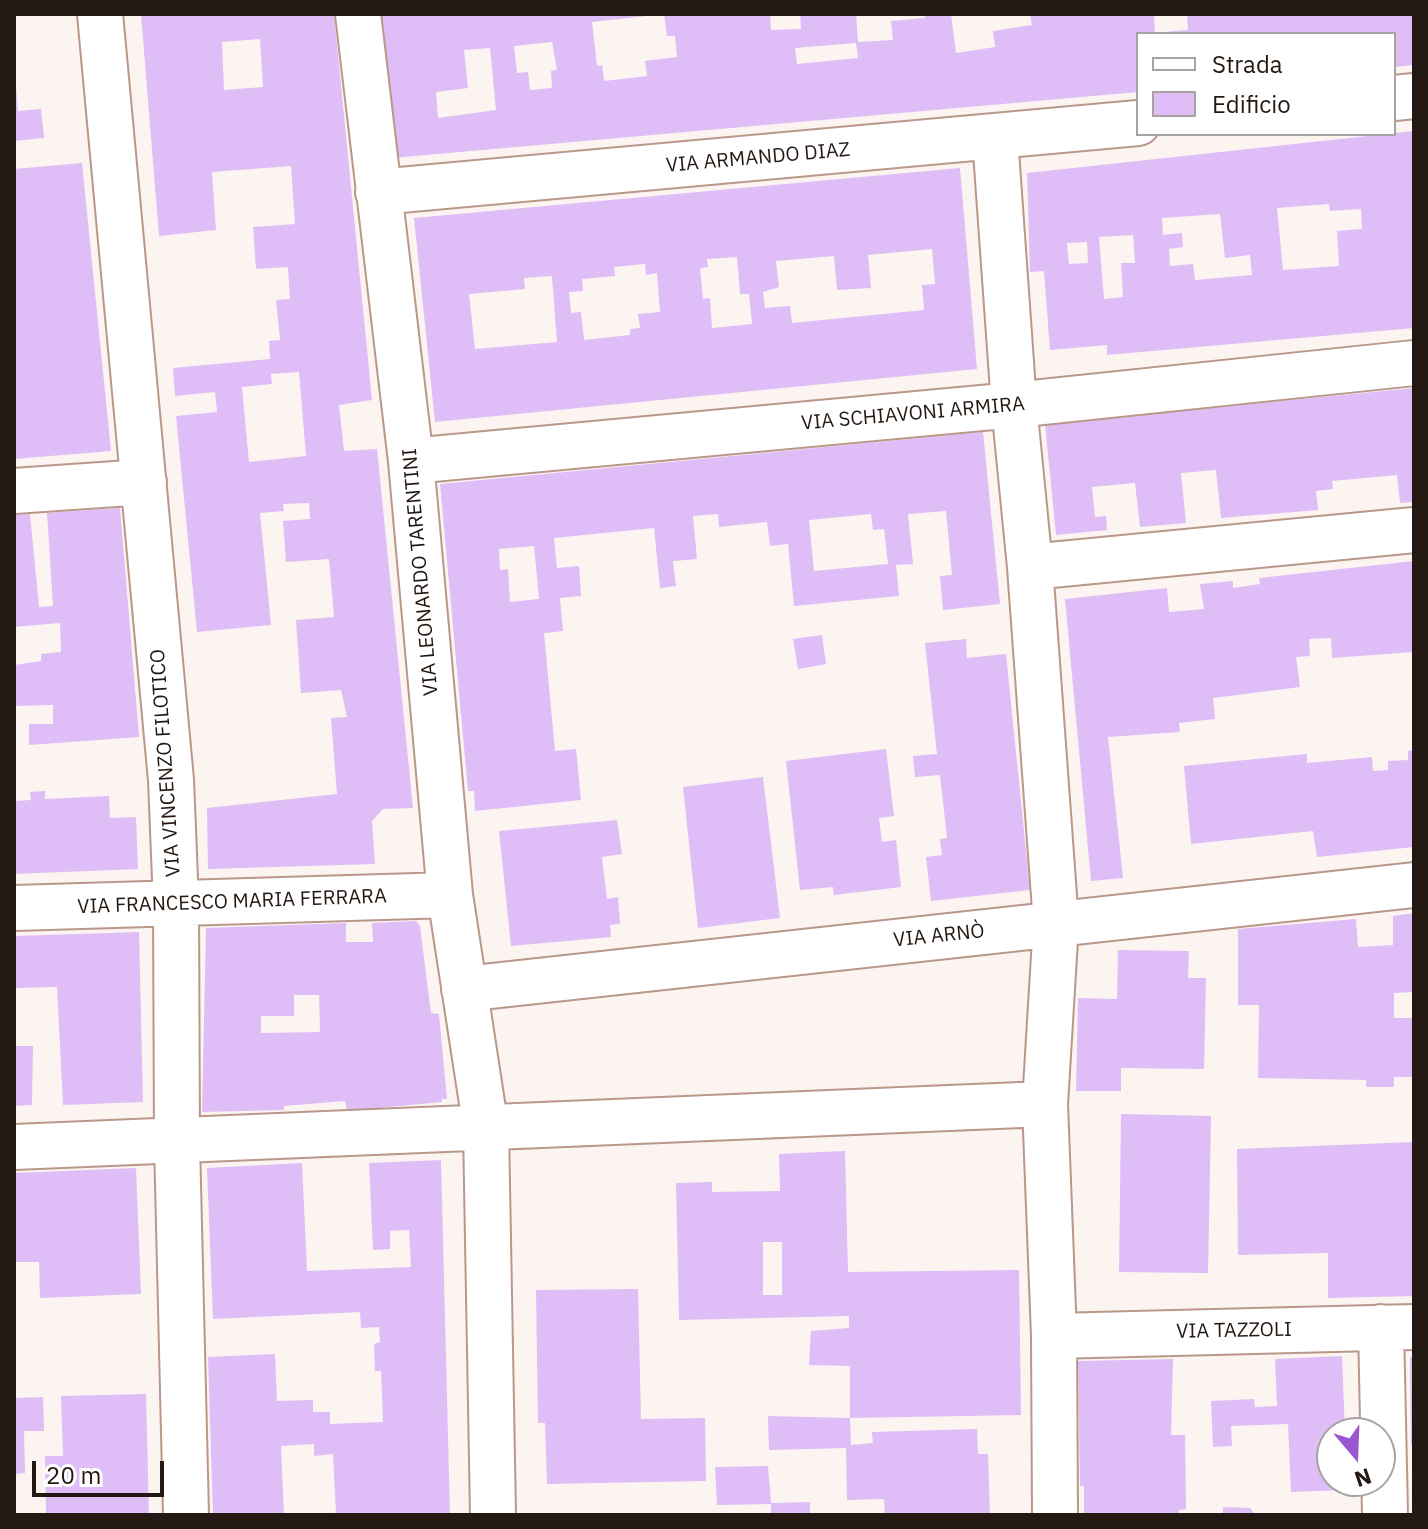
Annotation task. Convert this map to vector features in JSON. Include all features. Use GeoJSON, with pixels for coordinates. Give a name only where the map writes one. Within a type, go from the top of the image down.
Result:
{"type":"FeatureCollection","features":[{"type":"Feature","properties":{"kind":"street","name":"VIA VINCENZO FILOTICO"},"geometry":{"type":"LineString","coordinates":[[100,14],[171,780],[176,904],[177,1142],[186,1515]]}},
{"type":"Feature","properties":{"kind":"street","name":"VIA LEONARDO TARENTINI"},"geometry":{"type":"LineString","coordinates":[[358,14],[411,461],[450,895],[486,1129],[493,1515]]}},
{"type":"Feature","properties":{"kind":"street","name":"VIA ARMANDO DIAZ"},"geometry":{"type":"LineString","coordinates":[[378,192],[1136,123]]}},
{"type":"Feature","properties":{"kind":"street"},"geometry":{"type":"LineString","coordinates":[[995,137],[1056,923],[1045,1104],[1054,1336],[1055,1515]]}},
{"type":"Feature","properties":{"kind":"street","name":"VIA SCHIAVONI ARMIRA"},"geometry":{"type":"LineString","coordinates":[[411,461],[1014,405],[1414,363]]}},
{"type":"Feature","properties":{"kind":"street"},"geometry":{"type":"LineString","coordinates":[[14,491],[144,482]]}},
{"type":"Feature","properties":{"kind":"street"},"geometry":{"type":"LineString","coordinates":[[1030,567],[1414,530]]}},
{"type":"Feature","properties":{"kind":"street","name":"VIA ARNÒ"},"geometry":{"type":"LineString","coordinates":[[464,989],[1414,885]]}},
{"type":"Feature","properties":{"kind":"street","name":"VIA FRANCESCO MARIA FERRARA"},"geometry":{"type":"LineString","coordinates":[[14,908],[450,895]]}},
{"type":"Feature","properties":{"kind":"street"},"geometry":{"type":"LineString","coordinates":[[14,1147],[1045,1104]]}},
{"type":"Feature","properties":{"kind":"street"},"geometry":{"type":"LineString","coordinates":[[1385,1515],[1397,1327]]}},
{"type":"Feature","properties":{"kind":"street","name":"VIA TAZZOLI"},"geometry":{"type":"LineString","coordinates":[[1054,1336],[1397,1327]]}},
{"type":"Feature","properties":{"kind":"building"},"geometry":{"type":"Polygon","coordinates":[[[141,14],[334,14],[372,400],[339,405],[344,451],[377,449],[413,808],[383,809],[372,821],[375,864],[208,869],[207,808],[337,794],[331,718],[347,717],[341,690],[301,693],[296,620],[334,617],[329,559],[286,562],[283,521],[310,519],[309,503],[283,504],[284,511],[260,513],[271,625],[197,632],[176,416],[217,412],[215,392],[175,396],[173,368],[270,359],[269,341],[280,340],[276,300],[290,299],[288,267],[256,269],[253,227],[295,224],[291,166],[212,172],[216,230],[159,236],[141,14]],[[260,39],[222,42],[224,90],[263,87],[260,39]],[[299,372],[271,374],[272,384],[242,387],[249,462],[306,456],[299,372]]]}},
{"type":"Feature","properties":{"kind":"building"},"geometry":{"type":"Polygon","coordinates":[[[380,14],[646,14],[592,22],[597,66],[602,65],[604,81],[647,76],[645,61],[677,57],[675,36],[667,36],[664,14],[770,14],[771,30],[801,29],[800,14],[856,14],[858,42],[893,40],[891,21],[925,18],[924,14],[951,14],[956,53],[995,47],[993,31],[1032,25],[1030,14],[1154,14],[1155,32],[1136,32],[1136,92],[392,158],[380,14]],[[552,42],[514,46],[517,73],[528,72],[530,90],[552,88],[551,71],[557,70],[552,42]],[[856,43],[795,48],[797,64],[858,58],[856,43]],[[490,48],[464,50],[468,88],[436,92],[438,118],[496,110],[490,48]]]}},
{"type":"Feature","properties":{"kind":"building"},"geometry":{"type":"Polygon","coordinates":[[[1187,14],[1414,14],[1414,65],[1396,67],[1396,32],[1163,32],[1188,30],[1187,14]]]}},
{"type":"Feature","properties":{"kind":"building"},"geometry":{"type":"Polygon","coordinates":[[[14,85],[18,111],[41,109],[44,138],[14,141],[14,85]]]}},
{"type":"Feature","properties":{"kind":"building"},"geometry":{"type":"Polygon","coordinates":[[[1414,131],[1414,328],[1107,355],[1107,345],[1050,350],[1044,271],[1030,272],[1027,173],[1368,136],[1396,136],[1396,133],[1414,131]],[[1329,204],[1277,208],[1283,270],[1339,266],[1337,231],[1362,229],[1361,209],[1330,211],[1329,204]],[[1220,214],[1162,218],[1163,235],[1182,233],[1183,247],[1169,249],[1170,266],[1193,264],[1195,280],[1252,275],[1250,255],[1225,258],[1220,214]],[[1133,235],[1099,237],[1104,299],[1123,297],[1121,263],[1135,263],[1133,235]],[[1087,242],[1067,243],[1069,264],[1088,263],[1087,242]]]}},
{"type":"Feature","properties":{"kind":"building"},"geometry":{"type":"Polygon","coordinates":[[[82,163],[111,451],[14,459],[14,169],[82,163]]]}},
{"type":"Feature","properties":{"kind":"building"},"geometry":{"type":"Polygon","coordinates":[[[960,168],[977,369],[435,422],[414,218],[960,168]],[[932,249],[868,255],[871,288],[837,290],[834,256],[776,261],[779,287],[763,292],[765,308],[790,306],[792,323],[924,310],[922,285],[935,284],[932,249]],[[737,257],[707,259],[708,267],[700,268],[703,299],[710,298],[712,328],[752,324],[749,294],[740,294],[737,257]],[[645,264],[614,267],[615,276],[582,279],[583,291],[569,292],[571,313],[581,312],[584,340],[630,335],[630,329],[640,328],[638,314],[660,312],[657,273],[646,275],[645,264]],[[552,276],[524,278],[525,289],[469,294],[475,349],[557,342],[552,276]]]}},
{"type":"Feature","properties":{"kind":"building"},"geometry":{"type":"Polygon","coordinates":[[[1414,388],[1414,502],[1400,503],[1397,475],[1332,481],[1333,489],[1316,491],[1318,510],[1221,518],[1216,470],[1181,473],[1186,523],[1140,527],[1135,483],[1092,487],[1095,517],[1106,516],[1107,530],[1056,535],[1045,424],[1414,388]]]}},
{"type":"Feature","properties":{"kind":"building"},"geometry":{"type":"Polygon","coordinates":[[[983,432],[1000,604],[943,610],[940,576],[952,575],[946,511],[908,514],[913,564],[896,565],[899,596],[794,606],[788,544],[770,546],[767,522],[719,527],[718,514],[693,516],[697,559],[673,561],[676,586],[660,588],[654,528],[554,538],[557,568],[579,566],[581,596],[560,598],[563,631],[544,633],[555,751],[576,749],[581,800],[475,811],[474,791],[468,791],[440,484],[983,432]],[[871,514],[809,520],[814,571],[888,564],[884,529],[873,530],[871,514]],[[534,546],[499,549],[500,570],[508,569],[510,602],[539,599],[534,546]]]}},
{"type":"Feature","properties":{"kind":"building"},"geometry":{"type":"Polygon","coordinates":[[[120,508],[139,737],[29,745],[29,724],[53,724],[53,705],[14,706],[14,665],[41,661],[41,654],[61,652],[60,623],[14,627],[14,515],[30,514],[39,607],[53,606],[47,513],[120,508]]]}},
{"type":"Feature","properties":{"kind":"building"},"geometry":{"type":"Polygon","coordinates":[[[1414,561],[1414,652],[1332,658],[1331,638],[1309,639],[1310,656],[1296,657],[1300,687],[1213,698],[1215,719],[1179,723],[1180,732],[1108,737],[1123,878],[1091,881],[1065,599],[1167,588],[1169,612],[1204,609],[1200,584],[1233,581],[1233,588],[1260,584],[1259,578],[1414,561]]]}},
{"type":"Feature","properties":{"kind":"building"},"geometry":{"type":"Polygon","coordinates":[[[822,635],[826,664],[798,669],[793,639],[822,635]]]}},
{"type":"Feature","properties":{"kind":"building"},"geometry":{"type":"Polygon","coordinates":[[[966,639],[967,658],[1006,654],[1030,890],[931,901],[926,857],[942,855],[940,839],[947,838],[940,775],[915,777],[913,756],[937,754],[925,643],[966,639]]]}},
{"type":"Feature","properties":{"kind":"building"},"geometry":{"type":"Polygon","coordinates":[[[886,749],[894,816],[879,818],[882,842],[896,840],[901,887],[834,895],[833,887],[800,890],[786,761],[886,749]]]}},
{"type":"Feature","properties":{"kind":"building"},"geometry":{"type":"Polygon","coordinates":[[[1414,750],[1414,847],[1317,857],[1313,831],[1191,844],[1184,766],[1307,754],[1307,763],[1372,757],[1373,771],[1388,770],[1388,761],[1408,760],[1408,751],[1414,750]]]}},
{"type":"Feature","properties":{"kind":"building"},"geometry":{"type":"Polygon","coordinates":[[[763,777],[780,918],[698,928],[683,787],[763,777]]]}},
{"type":"Feature","properties":{"kind":"building"},"geometry":{"type":"Polygon","coordinates":[[[45,791],[45,799],[109,796],[110,818],[136,817],[138,869],[14,874],[14,801],[31,800],[30,792],[45,791]]]}},
{"type":"Feature","properties":{"kind":"building"},"geometry":{"type":"Polygon","coordinates":[[[617,820],[622,854],[602,857],[607,899],[618,897],[620,924],[610,925],[611,937],[511,946],[499,831],[617,820]]]}},
{"type":"Feature","properties":{"kind":"building"},"geometry":{"type":"Polygon","coordinates":[[[1414,913],[1414,992],[1394,993],[1394,1018],[1414,1018],[1414,1077],[1394,1077],[1394,1087],[1366,1087],[1366,1080],[1258,1078],[1259,1005],[1238,1005],[1238,929],[1356,919],[1358,947],[1393,945],[1393,916],[1414,913]]]}},
{"type":"Feature","properties":{"kind":"building"},"geometry":{"type":"Polygon","coordinates":[[[416,921],[420,926],[431,1013],[439,1014],[447,1099],[347,1111],[345,1101],[284,1106],[284,1110],[202,1112],[206,928],[346,923],[346,942],[373,942],[372,923],[416,921]],[[294,995],[294,1016],[261,1016],[261,1033],[320,1032],[319,995],[294,995]]]}},
{"type":"Feature","properties":{"kind":"building"},"geometry":{"type":"Polygon","coordinates":[[[139,932],[143,1102],[63,1105],[57,987],[14,988],[14,936],[139,932]]]}},
{"type":"Feature","properties":{"kind":"building"},"geometry":{"type":"Polygon","coordinates":[[[1118,950],[1189,951],[1188,978],[1206,978],[1204,1069],[1121,1068],[1121,1091],[1076,1091],[1078,998],[1117,999],[1118,950]]]}},
{"type":"Feature","properties":{"kind":"building"},"geometry":{"type":"Polygon","coordinates":[[[14,1046],[33,1046],[32,1105],[14,1106],[14,1046]]]}},
{"type":"Feature","properties":{"kind":"building"},"geometry":{"type":"Polygon","coordinates":[[[1121,1114],[1211,1116],[1208,1273],[1119,1272],[1121,1114]]]}},
{"type":"Feature","properties":{"kind":"building"},"geometry":{"type":"Polygon","coordinates":[[[1414,1142],[1414,1296],[1328,1298],[1328,1253],[1238,1255],[1237,1149],[1414,1142]]]}},
{"type":"Feature","properties":{"kind":"building"},"geometry":{"type":"Polygon","coordinates":[[[845,1151],[848,1272],[1019,1270],[1021,1415],[850,1418],[850,1366],[809,1365],[811,1331],[849,1328],[849,1316],[679,1320],[676,1183],[712,1182],[712,1192],[780,1191],[779,1154],[845,1151]],[[763,1242],[763,1295],[782,1295],[782,1242],[763,1242]]]}},
{"type":"Feature","properties":{"kind":"building"},"geometry":{"type":"Polygon","coordinates":[[[441,1160],[450,1515],[336,1515],[333,1454],[314,1456],[314,1444],[281,1446],[284,1515],[213,1515],[208,1357],[275,1354],[277,1401],[313,1400],[313,1412],[330,1412],[330,1424],[383,1422],[381,1371],[375,1371],[374,1344],[380,1342],[379,1327],[361,1328],[360,1312],[213,1319],[207,1168],[302,1163],[307,1271],[411,1267],[409,1230],[390,1231],[390,1249],[373,1250],[369,1163],[441,1160]]]}},
{"type":"Feature","properties":{"kind":"building"},"geometry":{"type":"Polygon","coordinates":[[[136,1168],[141,1294],[40,1298],[39,1262],[14,1262],[14,1173],[136,1168]]]}},
{"type":"Feature","properties":{"kind":"building"},"geometry":{"type":"Polygon","coordinates":[[[638,1289],[641,1419],[705,1418],[706,1481],[547,1484],[545,1423],[538,1423],[536,1290],[638,1289]]]}},
{"type":"Feature","properties":{"kind":"building"},"geometry":{"type":"Polygon","coordinates":[[[1342,1356],[1344,1417],[1316,1417],[1316,1491],[1291,1492],[1288,1424],[1231,1426],[1232,1446],[1213,1447],[1211,1401],[1254,1399],[1255,1407],[1277,1406],[1275,1359],[1342,1356]]]}},
{"type":"Feature","properties":{"kind":"building"},"geometry":{"type":"Polygon","coordinates":[[[1410,1357],[1414,1357],[1414,1444],[1411,1444],[1410,1357]]]}},
{"type":"Feature","properties":{"kind":"building"},"geometry":{"type":"Polygon","coordinates":[[[1173,1359],[1171,1435],[1185,1435],[1186,1509],[1179,1510],[1179,1515],[1084,1515],[1084,1486],[1080,1486],[1078,1361],[1173,1359]]]}},
{"type":"Feature","properties":{"kind":"building"},"geometry":{"type":"Polygon","coordinates":[[[146,1394],[149,1515],[46,1513],[45,1456],[63,1456],[61,1396],[146,1394]]]}},
{"type":"Feature","properties":{"kind":"building"},"geometry":{"type":"Polygon","coordinates":[[[43,1397],[44,1431],[24,1431],[25,1473],[14,1474],[14,1398],[43,1397]]]}},
{"type":"Feature","properties":{"kind":"building"},"geometry":{"type":"Polygon","coordinates":[[[768,1416],[850,1418],[851,1445],[873,1443],[872,1432],[977,1429],[978,1454],[988,1454],[990,1515],[885,1515],[884,1499],[847,1500],[846,1448],[769,1450],[768,1416]]]}},
{"type":"Feature","properties":{"kind":"building"},"geometry":{"type":"Polygon","coordinates":[[[768,1466],[771,1503],[810,1502],[810,1515],[771,1515],[771,1504],[717,1505],[715,1467],[768,1466]]]}},
{"type":"Feature","properties":{"kind":"building"},"geometry":{"type":"Polygon","coordinates":[[[1223,1507],[1250,1508],[1255,1515],[1223,1515],[1223,1507]]]}}]}
